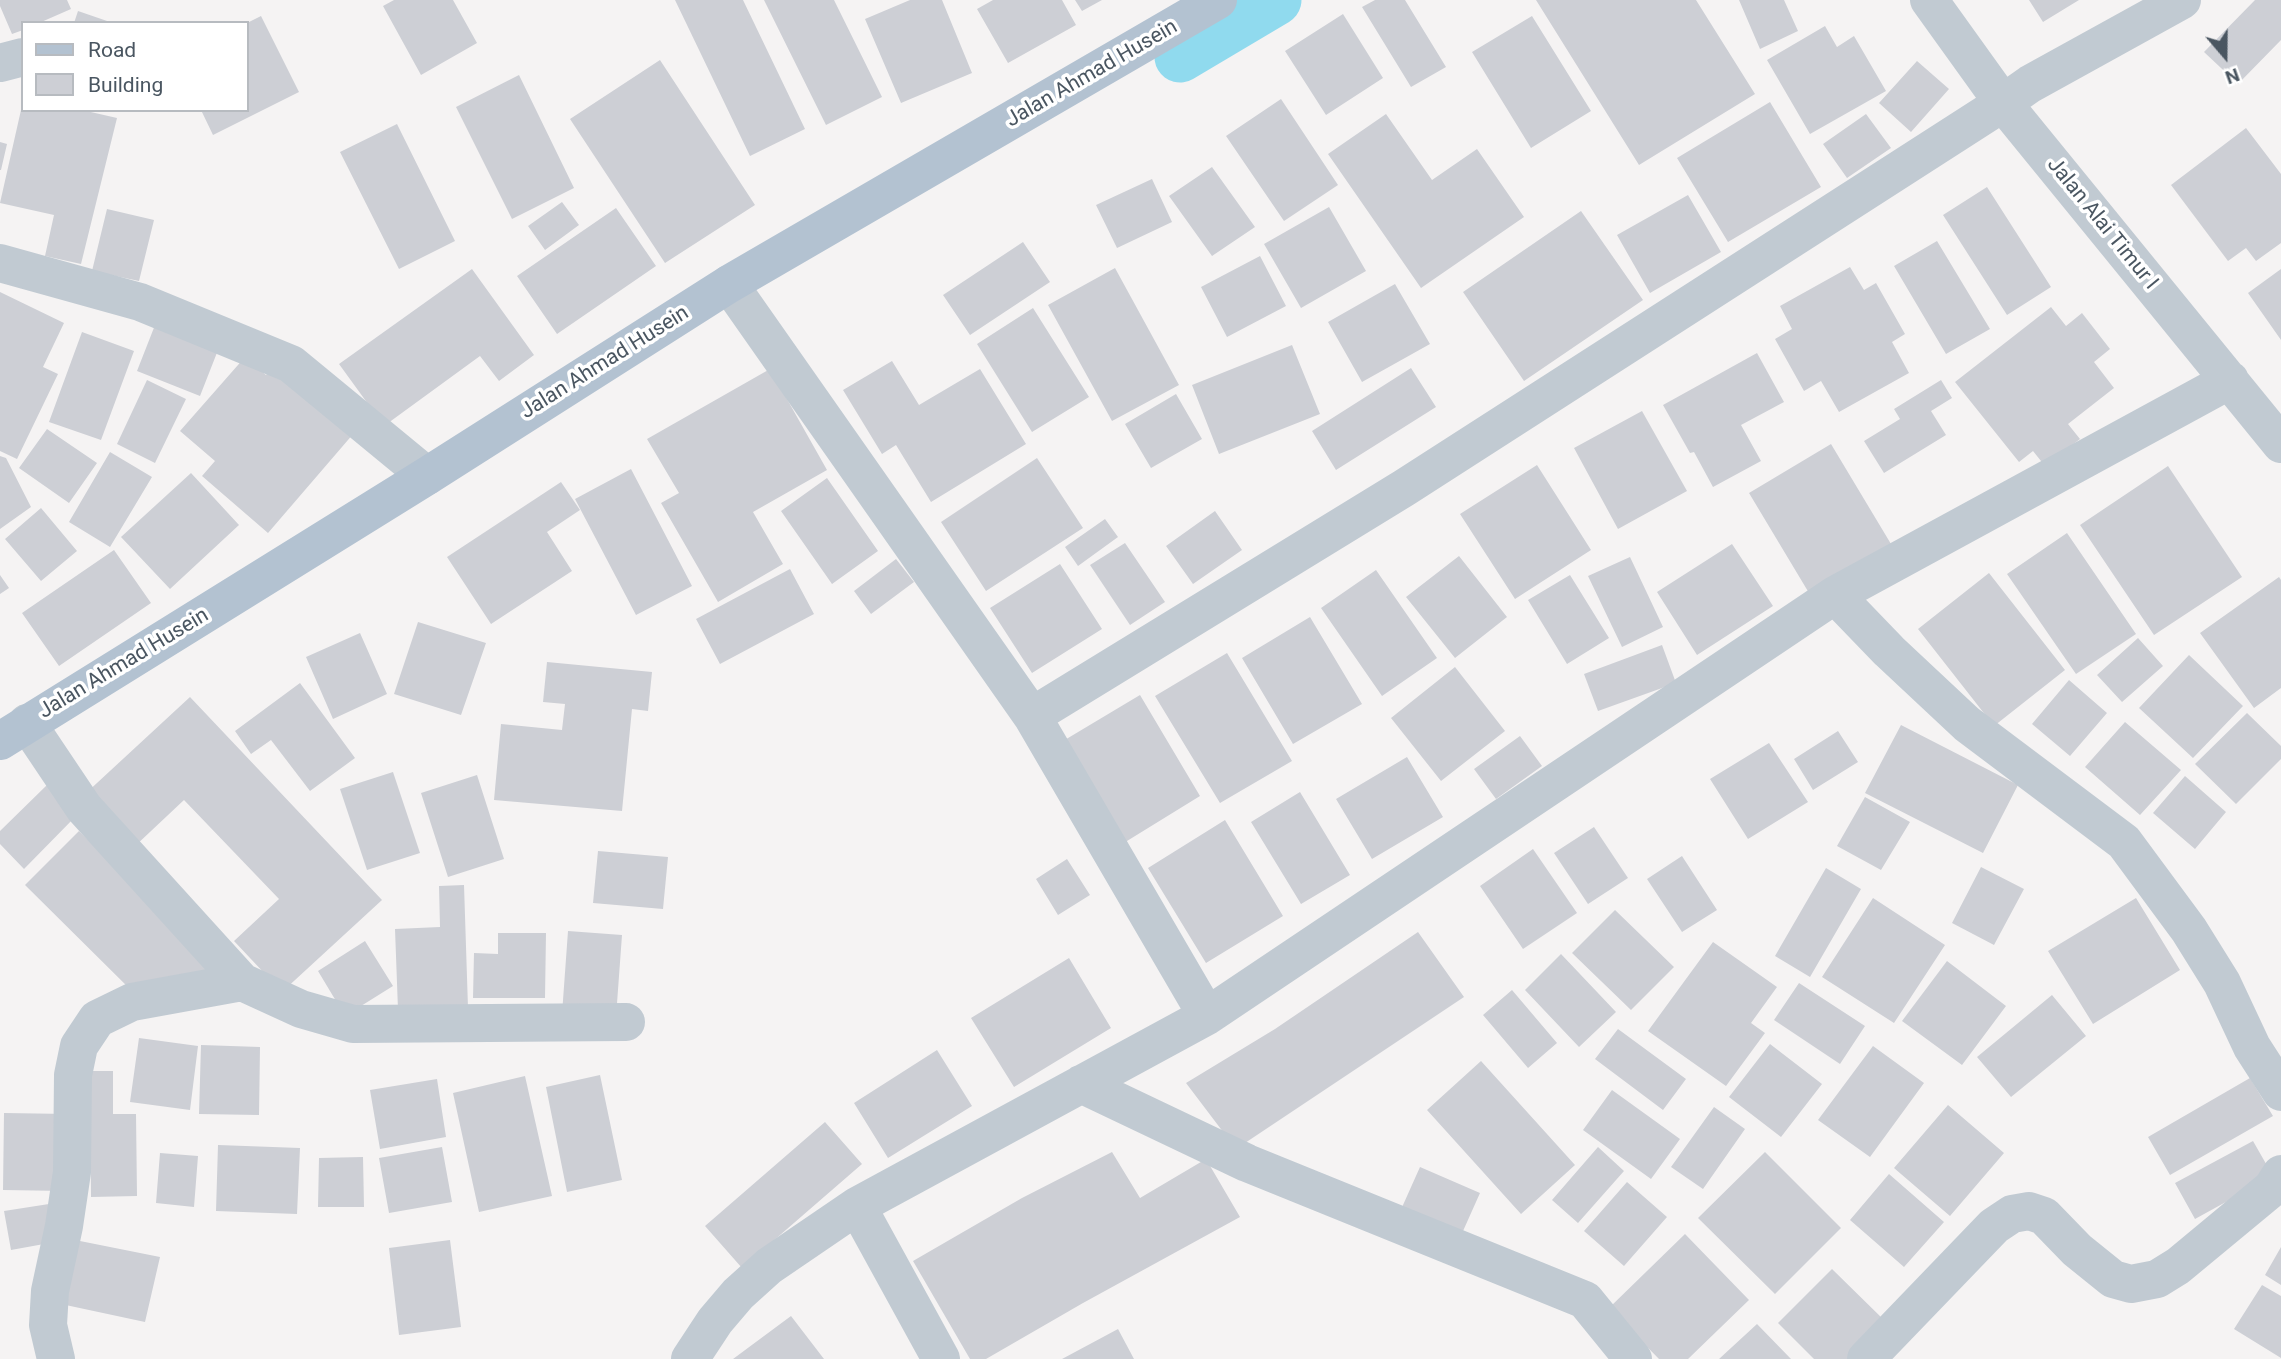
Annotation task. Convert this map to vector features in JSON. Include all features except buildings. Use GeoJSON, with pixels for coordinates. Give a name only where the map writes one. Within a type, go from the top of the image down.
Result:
{"type":"FeatureCollection","features":[{"type":"Feature","properties":{"kind":"main road","name":"Jalan Ahmad Husein"},"geometry":{"type":"LineString","coordinates":[[13,732],[427,476],[729,284],[1208,2]]}},
{"type":"Feature","properties":{"kind":"street","name":"Jalan Alai Timur I"},"geometry":{"type":"LineString","coordinates":[[1929,0],[2003,103],[2281,444]]}},
{"type":"Feature","properties":{"kind":"street"},"geometry":{"type":"LineString","coordinates":[[1032,716],[1404,488],[2003,103],[2030,83],[2182,0]]}},
{"type":"Feature","properties":{"kind":"street"},"geometry":{"type":"LineString","coordinates":[[0,63],[21,58]]}},
{"type":"Feature","properties":{"kind":"street"},"geometry":{"type":"LineString","coordinates":[[0,262],[140,302],[291,364],[427,476]]}},
{"type":"Feature","properties":{"kind":"street"},"geometry":{"type":"LineString","coordinates":[[729,284],[1032,716],[1207,1016]]}},
{"type":"Feature","properties":{"kind":"street"},"geometry":{"type":"LineString","coordinates":[[690,1359],[715,1321],[738,1294],[769,1266],[857,1206],[1207,1016],[1836,595],[2230,380]]}},
{"type":"Feature","properties":{"kind":"street"},"geometry":{"type":"LineString","coordinates":[[1836,595],[1889,651],[1967,724],[2124,842],[2189,930],[2222,983],[2252,1047],[2281,1092]]}},
{"type":"Feature","properties":{"kind":"street"},"geometry":{"type":"LineString","coordinates":[[13,732],[242,982],[301,1009],[353,1024],[626,1022]]}},
{"type":"Feature","properties":{"kind":"street"},"geometry":{"type":"LineString","coordinates":[[55,1359],[48,1325],[50,1291],[72,1172],[73,1075],[79,1046],[97,1019],[132,1002],[242,982]]}},
{"type":"Feature","properties":{"kind":"street"},"geometry":{"type":"LineString","coordinates":[[1082,1084],[1247,1163],[1585,1300],[1633,1359]]}},
{"type":"Feature","properties":{"kind":"street"},"geometry":{"type":"LineString","coordinates":[[1866,1359],[1994,1226],[2012,1214],[2029,1211],[2044,1216],[2077,1250],[2113,1279],[2131,1284],[2157,1279],[2178,1266],[2272,1188],[2281,1174]]}},
{"type":"Feature","properties":{"kind":"street"},"geometry":{"type":"LineString","coordinates":[[857,1206],[941,1359]]}},
{"type":"Feature","properties":{"kind":"waterway"},"geometry":{"type":"LineString","coordinates":[[1180,57],[1276,0]]}}]}
